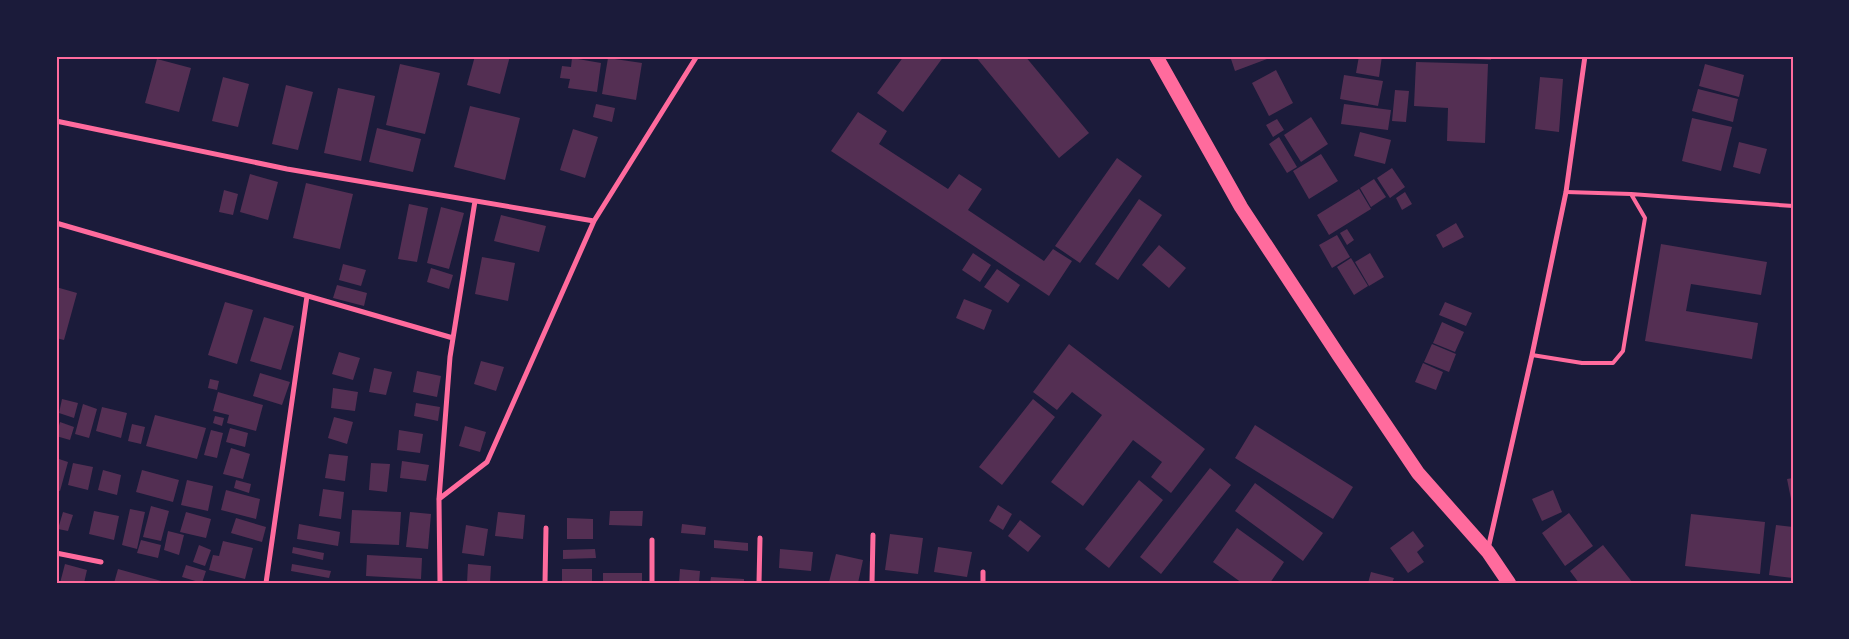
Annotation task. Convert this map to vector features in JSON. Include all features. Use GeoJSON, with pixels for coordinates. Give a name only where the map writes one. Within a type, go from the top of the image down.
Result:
{"type":"FeatureCollection","features":[{"type":"Feature","properties":{"kind":"highway"},"geometry":{"type":"LineString","coordinates":[[1156,56],[1241,207],[1339,356],[1418,473],[1488,552],[1509,583]]}},
{"type":"Feature","properties":{"kind":"street"},"geometry":{"type":"LineString","coordinates":[[440,499],[487,462],[594,221],[697,56]]}},
{"type":"Feature","properties":{"kind":"street"},"geometry":{"type":"LineString","coordinates":[[1488,552],[1566,192],[1585,56]]}},
{"type":"Feature","properties":{"kind":"street"},"geometry":{"type":"LineString","coordinates":[[56,121],[287,169],[594,221]]}},
{"type":"Feature","properties":{"kind":"street"},"geometry":{"type":"LineString","coordinates":[[440,583],[440,499],[450,357],[475,201]]}},
{"type":"Feature","properties":{"kind":"street"},"geometry":{"type":"LineString","coordinates":[[56,223],[453,338]]}},
{"type":"Feature","properties":{"kind":"street"},"geometry":{"type":"LineString","coordinates":[[266,583],[307,296]]}},
{"type":"Feature","properties":{"kind":"street"},"geometry":{"type":"LineString","coordinates":[[544,583],[546,528]]}},
{"type":"Feature","properties":{"kind":"street"},"geometry":{"type":"LineString","coordinates":[[872,583],[873,535]]}},
{"type":"Feature","properties":{"kind":"street"},"geometry":{"type":"LineString","coordinates":[[759,583],[760,538]]}},
{"type":"Feature","properties":{"kind":"street"},"geometry":{"type":"LineString","coordinates":[[652,540],[652,583]]}},
{"type":"Feature","properties":{"kind":"street"},"geometry":{"type":"LineString","coordinates":[[56,553],[101,562]]}},
{"type":"Feature","properties":{"kind":"street"},"geometry":{"type":"LineString","coordinates":[[983,572],[983,583]]}},
{"type":"Feature","properties":{"kind":"lane"},"geometry":{"type":"LineString","coordinates":[[1566,192],[1632,194],[1793,206]]}},
{"type":"Feature","properties":{"kind":"lane"},"geometry":{"type":"LineString","coordinates":[[1532,355],[1582,363],[1613,364],[1622,351],[1645,218],[1632,194]]}},
{"type":"Feature","properties":{"kind":"building"},"geometry":{"type":"Polygon","coordinates":[[[475,56],[510,56],[500,94],[467,85],[475,56]]]}},
{"type":"Feature","properties":{"kind":"building"},"geometry":{"type":"Polygon","coordinates":[[[904,56],[944,56],[903,112],[877,93],[904,56]]]}},
{"type":"Feature","properties":{"kind":"building"},"geometry":{"type":"Polygon","coordinates":[[[975,56],[1025,56],[1089,133],[1059,158],[975,56]]]}},
{"type":"Feature","properties":{"kind":"building"},"geometry":{"type":"Polygon","coordinates":[[[1230,56],[1266,56],[1267,59],[1235,71],[1230,56]]]}},
{"type":"Feature","properties":{"kind":"building"},"geometry":{"type":"Polygon","coordinates":[[[1359,56],[1382,56],[1379,77],[1356,73],[1359,56]]]}},
{"type":"Feature","properties":{"kind":"building"},"geometry":{"type":"Polygon","coordinates":[[[1458,56],[1491,56],[1491,60],[1458,58],[1458,56]]]}},
{"type":"Feature","properties":{"kind":"building"},"geometry":{"type":"Polygon","coordinates":[[[572,58],[601,63],[597,92],[568,88],[570,79],[560,78],[562,66],[571,67],[572,58]]]}},
{"type":"Feature","properties":{"kind":"building"},"geometry":{"type":"Polygon","coordinates":[[[608,58],[642,63],[636,100],[602,94],[608,58]]]}},
{"type":"Feature","properties":{"kind":"building"},"geometry":{"type":"Polygon","coordinates":[[[157,59],[191,68],[179,112],[145,103],[157,59]]]}},
{"type":"Feature","properties":{"kind":"building"},"geometry":{"type":"Polygon","coordinates":[[[1416,62],[1488,64],[1485,143],[1447,141],[1448,108],[1414,106],[1416,62]]]}},
{"type":"Feature","properties":{"kind":"building"},"geometry":{"type":"Polygon","coordinates":[[[400,64],[440,73],[425,134],[386,125],[400,64]]]}},
{"type":"Feature","properties":{"kind":"building"},"geometry":{"type":"Polygon","coordinates":[[[1705,64],[1744,75],[1739,97],[1699,86],[1705,64]]]}},
{"type":"Feature","properties":{"kind":"building"},"geometry":{"type":"Polygon","coordinates":[[[1276,70],[1293,103],[1269,116],[1252,83],[1276,70]]]}},
{"type":"Feature","properties":{"kind":"building"},"geometry":{"type":"Polygon","coordinates":[[[1344,75],[1383,81],[1378,106],[1340,99],[1344,75]]]}},
{"type":"Feature","properties":{"kind":"building"},"geometry":{"type":"Polygon","coordinates":[[[223,77],[249,84],[238,127],[212,121],[223,77]]]}},
{"type":"Feature","properties":{"kind":"building"},"geometry":{"type":"Polygon","coordinates":[[[1540,77],[1563,79],[1559,132],[1535,129],[1540,77]]]}},
{"type":"Feature","properties":{"kind":"building"},"geometry":{"type":"Polygon","coordinates":[[[286,85],[313,92],[298,150],[272,144],[286,85]]]}},
{"type":"Feature","properties":{"kind":"building"},"geometry":{"type":"Polygon","coordinates":[[[338,88],[375,96],[361,161],[324,153],[338,88]]]}},
{"type":"Feature","properties":{"kind":"building"},"geometry":{"type":"Polygon","coordinates":[[[1698,89],[1738,99],[1733,122],[1692,111],[1698,89]]]}},
{"type":"Feature","properties":{"kind":"building"},"geometry":{"type":"Polygon","coordinates":[[[1395,90],[1409,91],[1406,122],[1392,121],[1395,90]]]}},
{"type":"Feature","properties":{"kind":"building"},"geometry":{"type":"Polygon","coordinates":[[[596,104],[615,108],[612,122],[593,117],[596,104]]]}},
{"type":"Feature","properties":{"kind":"building"},"geometry":{"type":"Polygon","coordinates":[[[1344,104],[1391,110],[1388,130],[1341,124],[1344,104]]]}},
{"type":"Feature","properties":{"kind":"building"},"geometry":{"type":"Polygon","coordinates":[[[470,106],[520,118],[505,180],[454,167],[470,106]]]}},
{"type":"Feature","properties":{"kind":"building"},"geometry":{"type":"Polygon","coordinates":[[[858,112],[887,131],[879,144],[948,189],[959,174],[982,189],[968,210],[1044,261],[1053,249],[1072,261],[1049,296],[831,151],[858,112]]]}},
{"type":"Feature","properties":{"kind":"building"},"geometry":{"type":"Polygon","coordinates":[[[1311,117],[1328,144],[1301,162],[1284,135],[1311,117]]]}},
{"type":"Feature","properties":{"kind":"building"},"geometry":{"type":"Polygon","coordinates":[[[1692,118],[1732,127],[1721,171],[1682,161],[1692,118]]]}},
{"type":"Feature","properties":{"kind":"building"},"geometry":{"type":"Polygon","coordinates":[[[1277,119],[1284,130],[1273,137],[1266,125],[1277,119]]]}},
{"type":"Feature","properties":{"kind":"building"},"geometry":{"type":"Polygon","coordinates":[[[377,128],[421,139],[413,172],[369,162],[377,128]]]}},
{"type":"Feature","properties":{"kind":"building"},"geometry":{"type":"Polygon","coordinates":[[[573,129],[598,137],[585,178],[560,170],[573,129]]]}},
{"type":"Feature","properties":{"kind":"building"},"geometry":{"type":"Polygon","coordinates":[[[1360,132],[1391,140],[1385,164],[1354,156],[1360,132]]]}},
{"type":"Feature","properties":{"kind":"building"},"geometry":{"type":"Polygon","coordinates":[[[1279,137],[1297,167],[1287,173],[1269,144],[1279,137]]]}},
{"type":"Feature","properties":{"kind":"building"},"geometry":{"type":"Polygon","coordinates":[[[1739,142],[1767,149],[1760,174],[1733,167],[1739,142]]]}},
{"type":"Feature","properties":{"kind":"building"},"geometry":{"type":"Polygon","coordinates":[[[1321,154],[1338,181],[1309,199],[1293,171],[1321,154]]]}},
{"type":"Feature","properties":{"kind":"building"},"geometry":{"type":"Polygon","coordinates":[[[1117,158],[1142,176],[1080,263],[1055,246],[1117,158]]]}},
{"type":"Feature","properties":{"kind":"building"},"geometry":{"type":"Polygon","coordinates":[[[1392,168],[1405,187],[1390,198],[1377,178],[1392,168]]]}},
{"type":"Feature","properties":{"kind":"building"},"geometry":{"type":"Polygon","coordinates":[[[250,174],[278,182],[268,220],[240,212],[250,174]]]}},
{"type":"Feature","properties":{"kind":"building"},"geometry":{"type":"Polygon","coordinates":[[[1374,179],[1386,197],[1371,207],[1360,188],[1374,179]]]}},
{"type":"Feature","properties":{"kind":"building"},"geometry":{"type":"Polygon","coordinates":[[[306,183],[353,194],[340,249],[293,238],[306,183]]]}},
{"type":"Feature","properties":{"kind":"building"},"geometry":{"type":"Polygon","coordinates":[[[1359,189],[1371,209],[1329,235],[1317,215],[1359,189]]]}},
{"type":"Feature","properties":{"kind":"building"},"geometry":{"type":"Polygon","coordinates":[[[224,190],[238,194],[233,215],[219,212],[224,190]]]}},
{"type":"Feature","properties":{"kind":"building"},"geometry":{"type":"Polygon","coordinates":[[[1405,192],[1412,204],[1402,210],[1396,198],[1405,192]]]}},
{"type":"Feature","properties":{"kind":"building"},"geometry":{"type":"Polygon","coordinates":[[[1139,199],[1162,215],[1118,280],[1095,264],[1139,199]]]}},
{"type":"Feature","properties":{"kind":"building"},"geometry":{"type":"Polygon","coordinates":[[[409,204],[428,208],[417,262],[398,259],[409,204]]]}},
{"type":"Feature","properties":{"kind":"building"},"geometry":{"type":"Polygon","coordinates":[[[441,207],[464,213],[449,269],[427,263],[441,207]]]}},
{"type":"Feature","properties":{"kind":"building"},"geometry":{"type":"Polygon","coordinates":[[[501,215],[546,226],[539,252],[494,241],[501,215]]]}},
{"type":"Feature","properties":{"kind":"building"},"geometry":{"type":"Polygon","coordinates":[[[1456,223],[1464,237],[1443,248],[1436,235],[1456,223]]]}},
{"type":"Feature","properties":{"kind":"building"},"geometry":{"type":"Polygon","coordinates":[[[1347,229],[1354,240],[1347,245],[1340,233],[1347,229]]]}},
{"type":"Feature","properties":{"kind":"building"},"geometry":{"type":"Polygon","coordinates":[[[1337,235],[1350,257],[1332,268],[1319,245],[1337,235]]]}},
{"type":"Feature","properties":{"kind":"building"},"geometry":{"type":"Polygon","coordinates":[[[1661,244],[1767,262],[1761,295],[1691,284],[1686,311],[1758,323],[1752,359],[1645,341],[1661,244]]]}},
{"type":"Feature","properties":{"kind":"building"},"geometry":{"type":"Polygon","coordinates":[[[1159,245],[1186,268],[1169,288],[1142,265],[1159,245]]]}},
{"type":"Feature","properties":{"kind":"building"},"geometry":{"type":"Polygon","coordinates":[[[973,253],[991,265],[980,282],[962,270],[973,253]]]}},
{"type":"Feature","properties":{"kind":"building"},"geometry":{"type":"Polygon","coordinates":[[[1370,253],[1384,277],[1369,286],[1355,262],[1370,253]]]}},
{"type":"Feature","properties":{"kind":"building"},"geometry":{"type":"Polygon","coordinates":[[[482,257],[515,263],[508,301],[475,294],[482,257]]]}},
{"type":"Feature","properties":{"kind":"building"},"geometry":{"type":"Polygon","coordinates":[[[1351,258],[1368,286],[1354,295],[1337,267],[1351,258]]]}},
{"type":"Feature","properties":{"kind":"building"},"geometry":{"type":"Polygon","coordinates":[[[343,264],[366,270],[361,286],[339,280],[343,264]]]}},
{"type":"Feature","properties":{"kind":"building"},"geometry":{"type":"Polygon","coordinates":[[[431,268],[453,275],[449,289],[427,282],[431,268]]]}},
{"type":"Feature","properties":{"kind":"building"},"geometry":{"type":"Polygon","coordinates":[[[997,269],[1020,285],[1008,303],[984,287],[997,269]]]}},
{"type":"Feature","properties":{"kind":"building"},"geometry":{"type":"Polygon","coordinates":[[[337,285],[367,293],[364,306],[333,298],[337,285]]]}},
{"type":"Feature","properties":{"kind":"building"},"geometry":{"type":"Polygon","coordinates":[[[56,287],[77,293],[64,340],[56,338],[56,287]]]}},
{"type":"Feature","properties":{"kind":"building"},"geometry":{"type":"Polygon","coordinates":[[[964,299],[992,310],[984,330],[956,318],[964,299]]]}},
{"type":"Feature","properties":{"kind":"building"},"geometry":{"type":"Polygon","coordinates":[[[225,302],[253,310],[237,364],[208,355],[225,302]]]}},
{"type":"Feature","properties":{"kind":"building"},"geometry":{"type":"Polygon","coordinates":[[[1445,302],[1472,313],[1466,326],[1439,315],[1445,302]]]}},
{"type":"Feature","properties":{"kind":"building"},"geometry":{"type":"Polygon","coordinates":[[[264,317],[294,326],[281,370],[250,361],[264,317]]]}},
{"type":"Feature","properties":{"kind":"building"},"geometry":{"type":"Polygon","coordinates":[[[1442,322],[1464,332],[1455,352],[1433,343],[1442,322]]]}},
{"type":"Feature","properties":{"kind":"building"},"geometry":{"type":"Polygon","coordinates":[[[1069,344],[1205,449],[1171,493],[1151,477],[1162,462],[1133,440],[1083,506],[1051,482],[1102,415],[1072,392],[1057,410],[1033,392],[1069,344]]]}},
{"type":"Feature","properties":{"kind":"building"},"geometry":{"type":"Polygon","coordinates":[[[1432,344],[1456,354],[1449,372],[1424,362],[1432,344]]]}},
{"type":"Feature","properties":{"kind":"building"},"geometry":{"type":"Polygon","coordinates":[[[339,352],[360,358],[353,380],[332,374],[339,352]]]}},
{"type":"Feature","properties":{"kind":"building"},"geometry":{"type":"Polygon","coordinates":[[[481,361],[504,367],[496,391],[474,384],[481,361]]]}},
{"type":"Feature","properties":{"kind":"building"},"geometry":{"type":"Polygon","coordinates":[[[1423,363],[1443,372],[1436,390],[1415,382],[1423,363]]]}},
{"type":"Feature","properties":{"kind":"building"},"geometry":{"type":"Polygon","coordinates":[[[374,368],[392,372],[386,395],[369,392],[374,368]]]}},
{"type":"Feature","properties":{"kind":"building"},"geometry":{"type":"Polygon","coordinates":[[[417,371],[441,376],[437,397],[413,392],[417,371]]]}},
{"type":"Feature","properties":{"kind":"building"},"geometry":{"type":"Polygon","coordinates":[[[260,373],[290,382],[282,405],[253,396],[260,373]]]}},
{"type":"Feature","properties":{"kind":"building"},"geometry":{"type":"Polygon","coordinates":[[[210,379],[219,381],[217,390],[208,388],[210,379]]]}},
{"type":"Feature","properties":{"kind":"building"},"geometry":{"type":"Polygon","coordinates":[[[333,388],[358,392],[355,411],[331,408],[333,388]]]}},
{"type":"Feature","properties":{"kind":"building"},"geometry":{"type":"Polygon","coordinates":[[[218,392],[263,405],[256,431],[227,423],[229,415],[213,411],[218,392]]]}},
{"type":"Feature","properties":{"kind":"building"},"geometry":{"type":"Polygon","coordinates":[[[62,399],[78,403],[74,418],[59,413],[62,399]]]}},
{"type":"Feature","properties":{"kind":"building"},"geometry":{"type":"Polygon","coordinates":[[[1033,399],[1055,417],[1002,485],[979,467],[1033,399]]]}},
{"type":"Feature","properties":{"kind":"building"},"geometry":{"type":"Polygon","coordinates":[[[416,403],[440,407],[438,421],[414,416],[416,403]]]}},
{"type":"Feature","properties":{"kind":"building"},"geometry":{"type":"Polygon","coordinates":[[[83,404],[97,409],[89,438],[75,434],[83,404]]]}},
{"type":"Feature","properties":{"kind":"building"},"geometry":{"type":"Polygon","coordinates":[[[102,407],[127,413],[121,438],[96,431],[102,407]]]}},
{"type":"Feature","properties":{"kind":"building"},"geometry":{"type":"Polygon","coordinates":[[[155,415],[206,428],[197,459],[146,446],[155,415]]]}},
{"type":"Feature","properties":{"kind":"building"},"geometry":{"type":"Polygon","coordinates":[[[215,416],[224,418],[222,426],[213,423],[215,416]]]}},
{"type":"Feature","properties":{"kind":"building"},"geometry":{"type":"Polygon","coordinates":[[[334,417],[353,422],[347,444],[328,438],[334,417]]]}},
{"type":"Feature","properties":{"kind":"building"},"geometry":{"type":"Polygon","coordinates":[[[60,422],[74,427],[70,440],[56,436],[60,422]]]}},
{"type":"Feature","properties":{"kind":"building"},"geometry":{"type":"Polygon","coordinates":[[[132,424],[145,427],[141,444],[128,441],[132,424]]]}},
{"type":"Feature","properties":{"kind":"building"},"geometry":{"type":"Polygon","coordinates":[[[1255,425],[1353,487],[1333,519],[1235,458],[1255,425]]]}},
{"type":"Feature","properties":{"kind":"building"},"geometry":{"type":"Polygon","coordinates":[[[465,426],[486,432],[480,452],[459,446],[465,426]]]}},
{"type":"Feature","properties":{"kind":"building"},"geometry":{"type":"Polygon","coordinates":[[[230,428],[248,433],[245,447],[226,442],[230,428]]]}},
{"type":"Feature","properties":{"kind":"building"},"geometry":{"type":"Polygon","coordinates":[[[211,430],[223,433],[217,458],[204,455],[211,430]]]}},
{"type":"Feature","properties":{"kind":"building"},"geometry":{"type":"Polygon","coordinates":[[[399,430],[423,434],[420,453],[397,450],[399,430]]]}},
{"type":"Feature","properties":{"kind":"building"},"geometry":{"type":"Polygon","coordinates":[[[231,448],[250,454],[243,479],[223,474],[231,448]]]}},
{"type":"Feature","properties":{"kind":"building"},"geometry":{"type":"Polygon","coordinates":[[[329,454],[348,456],[345,481],[325,478],[329,454]]]}},
{"type":"Feature","properties":{"kind":"building"},"geometry":{"type":"Polygon","coordinates":[[[56,458],[68,462],[60,491],[56,490],[56,458]]]}},
{"type":"Feature","properties":{"kind":"building"},"geometry":{"type":"Polygon","coordinates":[[[402,461],[429,465],[426,481],[400,478],[402,461]]]}},
{"type":"Feature","properties":{"kind":"building"},"geometry":{"type":"Polygon","coordinates":[[[73,463],[93,467],[88,490],[68,485],[73,463]]]}},
{"type":"Feature","properties":{"kind":"building"},"geometry":{"type":"Polygon","coordinates":[[[371,463],[390,464],[387,492],[369,490],[371,463]]]}},
{"type":"Feature","properties":{"kind":"building"},"geometry":{"type":"Polygon","coordinates":[[[1210,468],[1231,485],[1161,574],[1140,557],[1210,468]]]}},
{"type":"Feature","properties":{"kind":"building"},"geometry":{"type":"Polygon","coordinates":[[[103,470],[121,475],[117,495],[98,490],[103,470]]]}},
{"type":"Feature","properties":{"kind":"building"},"geometry":{"type":"Polygon","coordinates":[[[142,470],[179,480],[173,502],[136,492],[142,470]]]}},
{"type":"Feature","properties":{"kind":"building"},"geometry":{"type":"Polygon","coordinates":[[[1793,478],[1793,499],[1791,499],[1787,479],[1793,478]]]}},
{"type":"Feature","properties":{"kind":"building"},"geometry":{"type":"Polygon","coordinates":[[[187,480],[213,486],[208,511],[181,505],[187,480]]]}},
{"type":"Feature","properties":{"kind":"building"},"geometry":{"type":"Polygon","coordinates":[[[236,480],[251,484],[249,493],[234,488],[236,480]]]}},
{"type":"Feature","properties":{"kind":"building"},"geometry":{"type":"Polygon","coordinates":[[[1139,480],[1163,500],[1109,568],[1085,549],[1139,480]]]}},
{"type":"Feature","properties":{"kind":"building"},"geometry":{"type":"Polygon","coordinates":[[[1255,483],[1323,533],[1303,561],[1235,511],[1255,483]]]}},
{"type":"Feature","properties":{"kind":"building"},"geometry":{"type":"Polygon","coordinates":[[[323,489],[344,492],[341,519],[319,516],[323,489]]]}},
{"type":"Feature","properties":{"kind":"building"},"geometry":{"type":"Polygon","coordinates":[[[226,490],[260,499],[256,519],[221,510],[226,490]]]}},
{"type":"Feature","properties":{"kind":"building"},"geometry":{"type":"Polygon","coordinates":[[[1553,490],[1562,512],[1542,521],[1532,499],[1553,490]]]}},
{"type":"Feature","properties":{"kind":"building"},"geometry":{"type":"Polygon","coordinates":[[[998,505],[1012,514],[1003,530],[989,521],[998,505]]]}},
{"type":"Feature","properties":{"kind":"building"},"geometry":{"type":"Polygon","coordinates":[[[151,506],[169,511],[161,541],[143,537],[151,506]]]}},
{"type":"Feature","properties":{"kind":"building"},"geometry":{"type":"Polygon","coordinates":[[[130,509],[145,512],[137,549],[122,545],[130,509]]]}},
{"type":"Feature","properties":{"kind":"building"},"geometry":{"type":"Polygon","coordinates":[[[352,510],[401,512],[399,545],[350,543],[352,510]]]}},
{"type":"Feature","properties":{"kind":"building"},"geometry":{"type":"Polygon","coordinates":[[[94,511],[119,516],[114,540],[89,534],[94,511]]]}},
{"type":"Feature","properties":{"kind":"building"},"geometry":{"type":"Polygon","coordinates":[[[610,511],[643,511],[642,526],[609,525],[610,511]]]}},
{"type":"Feature","properties":{"kind":"building"},"geometry":{"type":"Polygon","coordinates":[[[63,512],[73,515],[68,531],[58,529],[63,512]]]}},
{"type":"Feature","properties":{"kind":"building"},"geometry":{"type":"Polygon","coordinates":[[[186,512],[211,519],[206,538],[180,532],[186,512]]]}},
{"type":"Feature","properties":{"kind":"building"},"geometry":{"type":"Polygon","coordinates":[[[410,512],[431,514],[428,549],[406,547],[410,512]]]}},
{"type":"Feature","properties":{"kind":"building"},"geometry":{"type":"Polygon","coordinates":[[[498,512],[525,515],[523,539],[495,536],[498,512]]]}},
{"type":"Feature","properties":{"kind":"building"},"geometry":{"type":"Polygon","coordinates":[[[1569,513],[1593,546],[1565,566],[1542,533],[1569,513]]]}},
{"type":"Feature","properties":{"kind":"building"},"geometry":{"type":"Polygon","coordinates":[[[1691,514],[1765,522],[1760,574],[1685,566],[1691,514]]]}},
{"type":"Feature","properties":{"kind":"building"},"geometry":{"type":"Polygon","coordinates":[[[236,518],[266,527],[262,542],[231,533],[236,518]]]}},
{"type":"Feature","properties":{"kind":"building"},"geometry":{"type":"Polygon","coordinates":[[[567,518],[593,519],[593,539],[567,539],[567,518]]]}},
{"type":"Feature","properties":{"kind":"building"},"geometry":{"type":"Polygon","coordinates":[[[1020,520],[1041,536],[1028,552],[1008,536],[1020,520]]]}},
{"type":"Feature","properties":{"kind":"building"},"geometry":{"type":"Polygon","coordinates":[[[299,524],[340,532],[338,546],[297,539],[299,524]]]}},
{"type":"Feature","properties":{"kind":"building"},"geometry":{"type":"Polygon","coordinates":[[[682,524],[706,527],[705,535],[681,533],[682,524]]]}},
{"type":"Feature","properties":{"kind":"building"},"geometry":{"type":"Polygon","coordinates":[[[466,525],[488,529],[484,556],[462,553],[466,525]]]}},
{"type":"Feature","properties":{"kind":"building"},"geometry":{"type":"Polygon","coordinates":[[[1776,525],[1793,527],[1793,578],[1769,575],[1776,525]]]}},
{"type":"Feature","properties":{"kind":"building"},"geometry":{"type":"Polygon","coordinates":[[[1237,528],[1284,562],[1270,583],[1242,583],[1213,562],[1237,528]]]}},
{"type":"Feature","properties":{"kind":"building"},"geometry":{"type":"Polygon","coordinates":[[[168,531],[184,535],[179,555],[164,550],[168,531]]]}},
{"type":"Feature","properties":{"kind":"building"},"geometry":{"type":"Polygon","coordinates":[[[1413,531],[1424,546],[1417,552],[1424,562],[1408,573],[1390,548],[1413,531]]]}},
{"type":"Feature","properties":{"kind":"building"},"geometry":{"type":"Polygon","coordinates":[[[890,534],[923,538],[918,574],[885,570],[890,534]]]}},
{"type":"Feature","properties":{"kind":"building"},"geometry":{"type":"Polygon","coordinates":[[[141,540],[161,545],[158,558],[137,553],[141,540]]]}},
{"type":"Feature","properties":{"kind":"building"},"geometry":{"type":"Polygon","coordinates":[[[714,540],[748,543],[748,551],[714,548],[714,540]]]}},
{"type":"Feature","properties":{"kind":"building"},"geometry":{"type":"Polygon","coordinates":[[[223,541],[253,548],[245,579],[209,570],[213,555],[219,556],[223,541]]]}},
{"type":"Feature","properties":{"kind":"building"},"geometry":{"type":"Polygon","coordinates":[[[199,545],[211,550],[205,566],[193,562],[199,545]]]}},
{"type":"Feature","properties":{"kind":"building"},"geometry":{"type":"Polygon","coordinates":[[[1603,545],[1633,583],[1579,583],[1570,571],[1603,545]]]}},
{"type":"Feature","properties":{"kind":"building"},"geometry":{"type":"Polygon","coordinates":[[[293,547],[324,553],[323,560],[292,553],[293,547]]]}},
{"type":"Feature","properties":{"kind":"building"},"geometry":{"type":"Polygon","coordinates":[[[938,547],[972,552],[967,577],[934,572],[938,547]]]}},
{"type":"Feature","properties":{"kind":"building"},"geometry":{"type":"Polygon","coordinates":[[[595,549],[596,558],[563,559],[563,550],[595,549]]]}},
{"type":"Feature","properties":{"kind":"building"},"geometry":{"type":"Polygon","coordinates":[[[780,549],[813,552],[811,571],[779,568],[780,549]]]}},
{"type":"Feature","properties":{"kind":"building"},"geometry":{"type":"Polygon","coordinates":[[[836,554],[863,560],[858,583],[829,582],[836,554]]]}},
{"type":"Feature","properties":{"kind":"building"},"geometry":{"type":"Polygon","coordinates":[[[367,555],[422,558],[421,579],[366,576],[367,555]]]}},
{"type":"Feature","properties":{"kind":"building"},"geometry":{"type":"Polygon","coordinates":[[[65,564],[87,570],[84,583],[60,583],[65,564]]]}},
{"type":"Feature","properties":{"kind":"building"},"geometry":{"type":"Polygon","coordinates":[[[292,564],[331,571],[329,578],[291,571],[292,564]]]}},
{"type":"Feature","properties":{"kind":"building"},"geometry":{"type":"Polygon","coordinates":[[[468,564],[491,566],[490,583],[467,583],[468,564]]]}},
{"type":"Feature","properties":{"kind":"building"},"geometry":{"type":"Polygon","coordinates":[[[186,565],[206,571],[202,583],[182,577],[186,565]]]}},
{"type":"Feature","properties":{"kind":"building"},"geometry":{"type":"Polygon","coordinates":[[[118,569],[165,582],[165,583],[114,583],[118,569]]]}},
{"type":"Feature","properties":{"kind":"building"},"geometry":{"type":"Polygon","coordinates":[[[562,569],[592,569],[592,583],[562,583],[562,569]]]}},
{"type":"Feature","properties":{"kind":"building"},"geometry":{"type":"Polygon","coordinates":[[[680,569],[700,571],[699,583],[679,583],[680,569]]]}},
{"type":"Feature","properties":{"kind":"building"},"geometry":{"type":"Polygon","coordinates":[[[1371,572],[1394,578],[1392,583],[1368,583],[1371,572]]]}},
{"type":"Feature","properties":{"kind":"building"},"geometry":{"type":"Polygon","coordinates":[[[603,573],[642,573],[642,583],[603,583],[603,573]]]}},
{"type":"Feature","properties":{"kind":"building"},"geometry":{"type":"Polygon","coordinates":[[[711,577],[744,579],[744,583],[710,583],[711,577]]]}}]}
